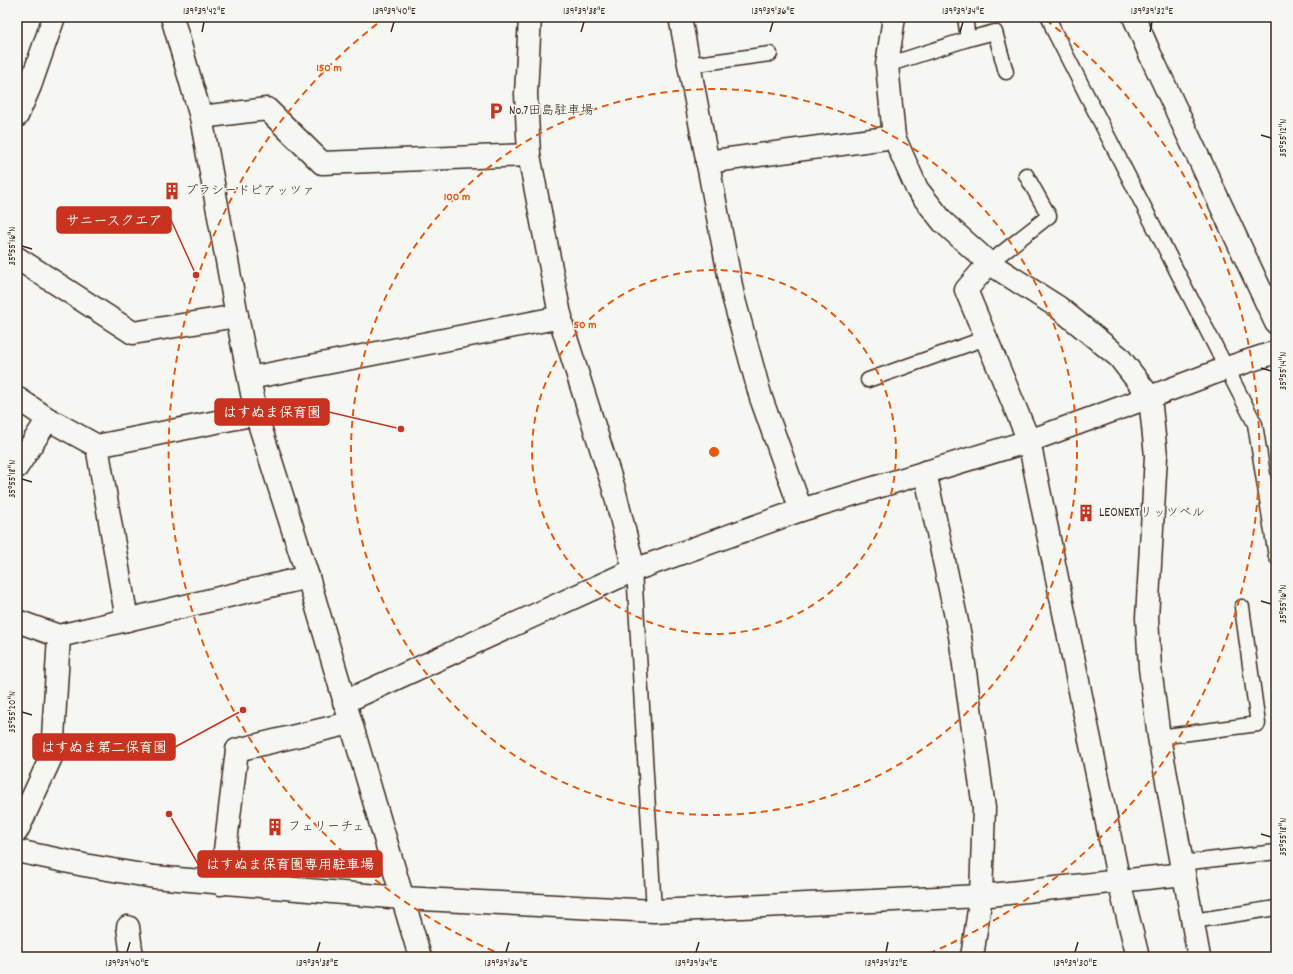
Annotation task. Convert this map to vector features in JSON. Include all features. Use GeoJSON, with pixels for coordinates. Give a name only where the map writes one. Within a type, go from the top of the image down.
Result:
{"type":"FeatureCollection","features":[{"type":"Feature","properties":{"kind":"street"},"geometry":{"type":"LineString","coordinates":[[17,116],[30,86],[54,17]]}},
{"type":"Feature","properties":{"kind":"street"},"geometry":{"type":"LineString","coordinates":[[172,17],[201,117],[256,414],[308,577],[420,957]]}},
{"type":"Feature","properties":{"kind":"street"},"geometry":{"type":"LineString","coordinates":[[530,17],[526,94],[529,155],[562,325],[614,488],[634,570]]}},
{"type":"Feature","properties":{"kind":"street"},"geometry":{"type":"LineString","coordinates":[[680,17],[735,303],[761,398],[801,510]]}},
{"type":"Feature","properties":{"kind":"street"},"geometry":{"type":"LineString","coordinates":[[894,17],[887,65],[894,137],[917,190],[943,222],[989,263],[1058,307],[1119,357],[1150,397],[1156,456],[1146,618],[1150,668],[1158,737],[1199,957]]}},
{"type":"Feature","properties":{"kind":"street"},"geometry":{"type":"LineString","coordinates":[[1134,17],[1276,323]]}},
{"type":"Feature","properties":{"kind":"street"},"geometry":{"type":"LineString","coordinates":[[201,117],[267,109],[322,163],[529,155]]}},
{"type":"Feature","properties":{"kind":"street"},"geometry":{"type":"LineString","coordinates":[[707,162],[894,137]]}},
{"type":"Feature","properties":{"kind":"street"},"geometry":{"type":"LineString","coordinates":[[17,258],[133,333],[237,316]]}},
{"type":"Feature","properties":{"kind":"street"},"geometry":{"type":"LineString","coordinates":[[989,263],[966,290],[1029,441],[1119,882],[1138,957]]}},
{"type":"Feature","properties":{"kind":"street"},"geometry":{"type":"LineString","coordinates":[[250,378],[561,317]]}},
{"type":"Feature","properties":{"kind":"street"},"geometry":{"type":"LineString","coordinates":[[221,884],[237,750],[347,712],[634,570],[801,510],[1029,441],[1227,368],[1276,352]]}},
{"type":"Feature","properties":{"kind":"street"},"geometry":{"type":"LineString","coordinates":[[17,398],[48,419],[97,446],[256,414]]}},
{"type":"Feature","properties":{"kind":"street"},"geometry":{"type":"LineString","coordinates":[[17,467],[48,419]]}},
{"type":"Feature","properties":{"kind":"street"},"geometry":{"type":"LineString","coordinates":[[97,446],[127,620]]}},
{"type":"Feature","properties":{"kind":"street"},"geometry":{"type":"LineString","coordinates":[[925,472],[960,636],[984,808],[981,896],[972,957]]}},
{"type":"Feature","properties":{"kind":"street"},"geometry":{"type":"LineString","coordinates":[[17,621],[59,636],[308,577]]}},
{"type":"Feature","properties":{"kind":"street"},"geometry":{"type":"LineString","coordinates":[[17,831],[52,755],[59,636]]}},
{"type":"Feature","properties":{"kind":"street"},"geometry":{"type":"LineString","coordinates":[[17,851],[84,865],[154,877],[221,884],[402,898],[654,911],[981,896],[1119,882],[1183,869]]}},
{"type":"Feature","properties":{"kind":"street"},"geometry":{"type":"LineString","coordinates":[[128,927],[132,957]]}},
{"type":"Feature","properties":{"kind":"lane"},"geometry":{"type":"LineString","coordinates":[[966,17],[968,39]]}},
{"type":"Feature","properties":{"kind":"lane"},"geometry":{"type":"LineString","coordinates":[[1049,17],[1054,31],[1255,424],[1276,557]]}},
{"type":"Feature","properties":{"kind":"lane"},"geometry":{"type":"LineString","coordinates":[[887,65],[995,32],[1006,72]]}},
{"type":"Feature","properties":{"kind":"lane"},"geometry":{"type":"LineString","coordinates":[[690,65],[770,54]]}},
{"type":"Feature","properties":{"kind":"lane"},"geometry":{"type":"LineString","coordinates":[[989,263],[1049,216],[1026,175]]}},
{"type":"Feature","properties":{"kind":"lane"},"geometry":{"type":"LineString","coordinates":[[868,380],[986,338]]}},
{"type":"Feature","properties":{"kind":"lane"},"geometry":{"type":"LineString","coordinates":[[634,570],[654,911]]}},
{"type":"Feature","properties":{"kind":"lane"},"geometry":{"type":"LineString","coordinates":[[1158,737],[1258,724],[1242,607]]}},
{"type":"Feature","properties":{"kind":"lane"},"geometry":{"type":"LineString","coordinates":[[1183,869],[1276,852]]}},
{"type":"Feature","properties":{"kind":"lane"},"geometry":{"type":"LineString","coordinates":[[1192,921],[1276,908]]}},
{"type":"Feature","properties":{"kind":"place","name":"No.7田島駐車場"},"geometry":{"type":"Point","coordinates":[496,111]}},
{"type":"Feature","properties":{"kind":"place","name":"プラシードピアッツァ"},"geometry":{"type":"Point","coordinates":[172,191]}},
{"type":"Feature","properties":{"kind":"place","name":"サニースクエア"},"geometry":{"type":"Point","coordinates":[196,275]}},
{"type":"Feature","properties":{"kind":"place","name":"はすぬま保育園"},"geometry":{"type":"Point","coordinates":[401,429]}},
{"type":"Feature","properties":{"kind":"place","name":"LEONEXTリッツベル"},"geometry":{"type":"Point","coordinates":[1086,513]}},
{"type":"Feature","properties":{"kind":"place","name":"はすぬま第二保育園"},"geometry":{"type":"Point","coordinates":[243,710]}},
{"type":"Feature","properties":{"kind":"place","name":"はすぬま保育園専用駐車場"},"geometry":{"type":"Point","coordinates":[169,814]}},
{"type":"Feature","properties":{"kind":"place","name":"フェリーチェ"},"geometry":{"type":"Point","coordinates":[275,827]}}]}
